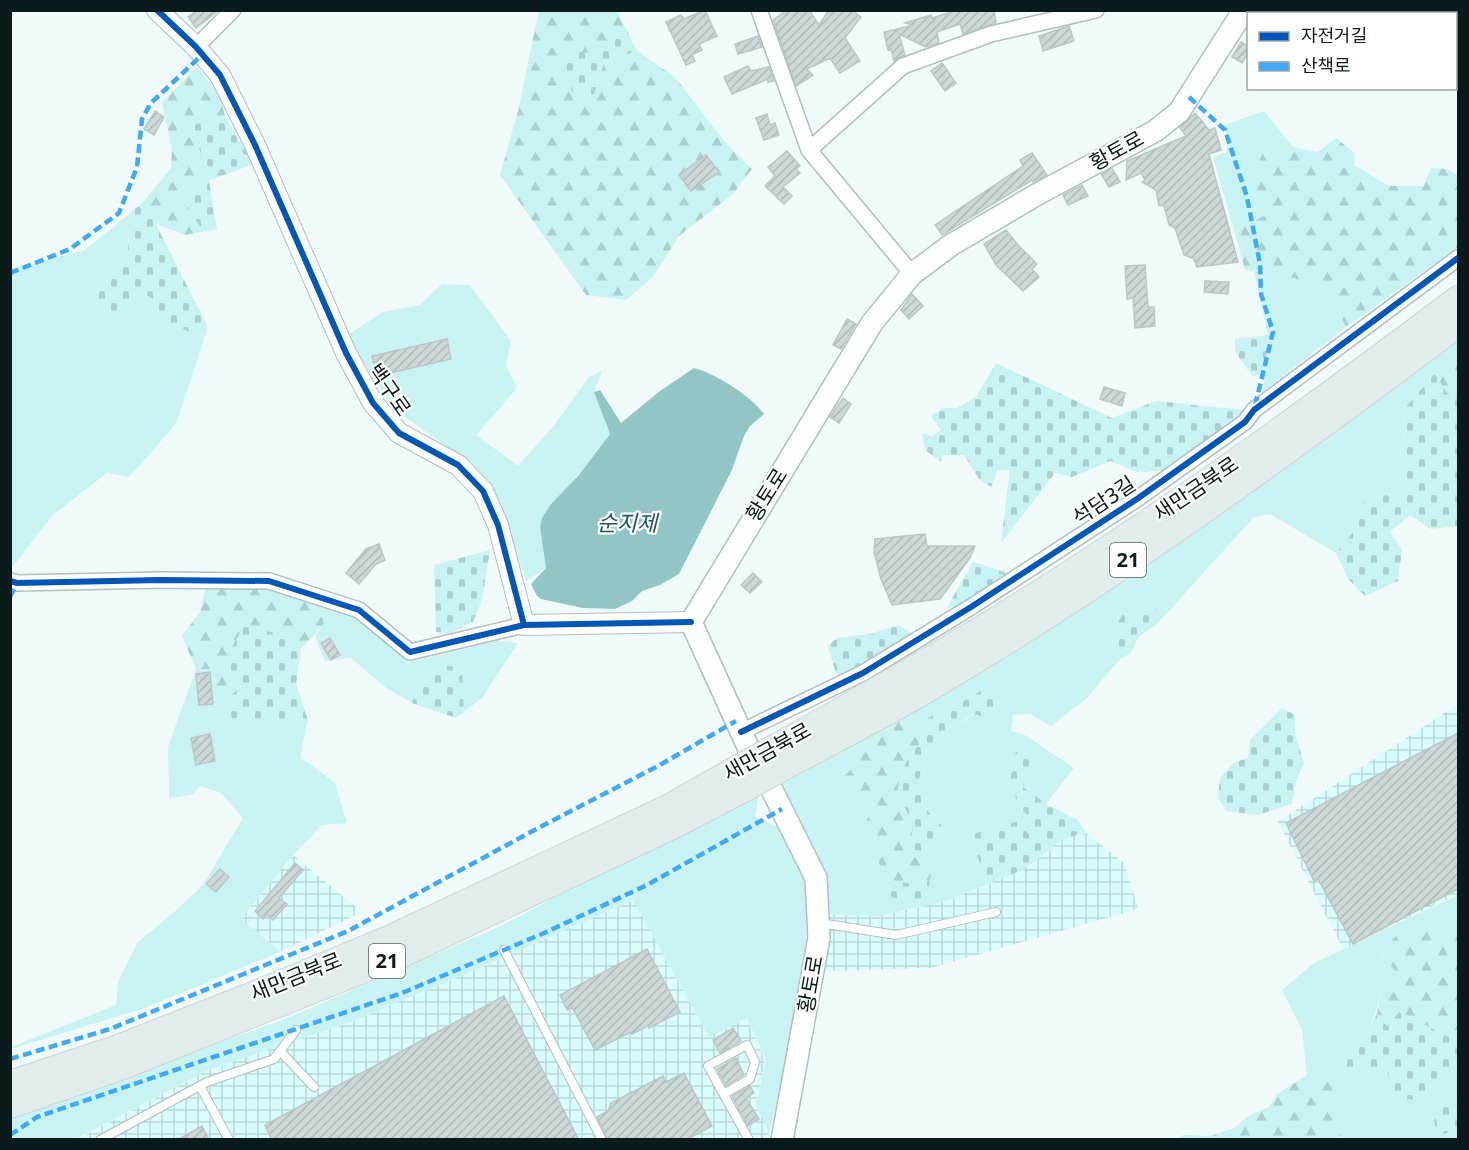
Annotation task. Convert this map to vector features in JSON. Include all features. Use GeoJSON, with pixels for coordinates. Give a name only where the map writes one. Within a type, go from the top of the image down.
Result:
{"type":"FeatureCollection","features":[{"type":"Feature","properties":{"kind":"highway","name":"새만금북로"},"geometry":{"type":"LineString","coordinates":[[10,1104],[123,1066],[400,956],[676,824],[743,778],[775,760],[909,672],[1050,587],[1201,486],[1354,378],[1458,299]]}},
{"type":"Feature","properties":{"kind":"highway","name":"새만금북로"},"geometry":{"type":"LineString","coordinates":[[775,760],[923,691],[1059,606],[1345,408],[1458,324]]}},
{"type":"Feature","properties":{"kind":"highway","name":"새만금북로"},"geometry":{"type":"LineString","coordinates":[[10,1084],[139,1040],[389,939],[668,808],[743,778]]}},
{"type":"Feature","properties":{"kind":"main road","name":"황토로"},"geometry":{"type":"LineString","coordinates":[[782,1140],[817,950],[816,878],[741,732],[691,622],[872,323],[912,274],[951,245],[1036,195],[1155,131],[1179,112],[1244,10]]}},
{"type":"Feature","properties":{"kind":"street","name":"백구로"},"geometry":{"type":"LineString","coordinates":[[157,10],[196,47],[220,75],[250,135],[346,353],[373,403],[399,433],[458,465],[483,491],[498,525],[524,625]]}},
{"type":"Feature","properties":{"kind":"street"},"geometry":{"type":"LineString","coordinates":[[196,47],[233,10]]}},
{"type":"Feature","properties":{"kind":"street"},"geometry":{"type":"LineString","coordinates":[[759,10],[809,150],[912,274]]}},
{"type":"Feature","properties":{"kind":"street"},"geometry":{"type":"LineString","coordinates":[[809,150],[903,66],[991,34],[1096,10]]}},
{"type":"Feature","properties":{"kind":"street","name":"석담3길"},"geometry":{"type":"LineString","coordinates":[[741,732],[862,674],[971,607],[1137,499],[1245,422],[1254,410],[1458,258]]}},
{"type":"Feature","properties":{"kind":"street"},"geometry":{"type":"LineString","coordinates":[[10,581],[17,584],[160,580],[269,581],[359,610],[410,652],[524,625],[691,622]]}},
{"type":"Feature","properties":{"kind":"lane"},"geometry":{"type":"LineString","coordinates":[[818,922],[896,936],[996,912]]}},
{"type":"Feature","properties":{"kind":"lane"},"geometry":{"type":"LineString","coordinates":[[504,950],[602,1140]]}},
{"type":"Feature","properties":{"kind":"lane"},"geometry":{"type":"LineString","coordinates":[[100,1140],[200,1086],[274,1059],[296,1030]]}},
{"type":"Feature","properties":{"kind":"lane"},"geometry":{"type":"LineString","coordinates":[[724,1094],[750,1079],[755,1062],[747,1045],[708,1066],[749,1140]]}},
{"type":"Feature","properties":{"kind":"lane"},"geometry":{"type":"LineString","coordinates":[[280,1051],[314,1087]]}},
{"type":"Feature","properties":{"kind":"lane"},"geometry":{"type":"LineString","coordinates":[[200,1086],[229,1140]]}},
{"type":"Feature","properties":{"kind":"shaded area"},"geometry":{"type":"Polygon","coordinates":[[[1458,704],[1458,894],[1343,949],[1278,822],[1458,704]]]}},
{"type":"Feature","properties":{"kind":"shaded area"},"geometry":{"type":"Polygon","coordinates":[[[1086,833],[1125,864],[1138,909],[931,968],[824,971],[826,914],[878,916],[945,901],[1023,870],[1063,839],[1086,833]]]}},
{"type":"Feature","properties":{"kind":"shaded area"},"geometry":{"type":"Polygon","coordinates":[[[293,855],[362,912],[280,952],[241,918],[293,855]]]}},
{"type":"Feature","properties":{"kind":"shaded area"},"geometry":{"type":"Polygon","coordinates":[[[633,900],[709,1037],[747,1018],[765,1060],[756,1104],[769,1133],[769,1139],[76,1140],[206,1071],[356,1020],[633,900]]]}},
{"type":"Feature","properties":{"kind":"green space"},"geometry":{"type":"Polygon","coordinates":[[[539,10],[617,11],[626,29],[590,54],[573,51],[593,98],[604,62],[637,51],[675,77],[724,141],[752,169],[733,194],[679,236],[653,277],[626,300],[586,295],[500,175],[518,111],[539,10]]]}},
{"type":"Feature","properties":{"kind":"green space"},"geometry":{"type":"Polygon","coordinates":[[[626,29],[637,51],[604,62],[593,98],[575,98],[559,60],[573,51],[590,53],[626,29]]]}},
{"type":"Feature","properties":{"kind":"green space"},"geometry":{"type":"Polygon","coordinates":[[[197,67],[220,96],[225,116],[193,126],[201,155],[201,164],[233,172],[195,185],[183,202],[204,232],[185,235],[156,224],[144,201],[171,168],[172,149],[162,102],[197,67]]]}},
{"type":"Feature","properties":{"kind":"green space"},"geometry":{"type":"Polygon","coordinates":[[[1264,111],[1293,147],[1264,151],[1252,174],[1264,216],[1234,230],[1213,157],[1227,152],[1225,125],[1264,111]]]}},
{"type":"Feature","properties":{"kind":"green space"},"geometry":{"type":"Polygon","coordinates":[[[225,116],[253,164],[233,172],[201,164],[201,155],[193,125],[225,116]]]}},
{"type":"Feature","properties":{"kind":"green space"},"geometry":{"type":"Polygon","coordinates":[[[1336,138],[1355,153],[1354,165],[1389,186],[1423,186],[1431,168],[1446,169],[1458,175],[1458,247],[1346,327],[1327,287],[1286,276],[1245,270],[1234,230],[1264,216],[1252,174],[1264,151],[1293,147],[1318,152],[1336,138]]]}},
{"type":"Feature","properties":{"kind":"green space"},"geometry":{"type":"Polygon","coordinates":[[[209,180],[217,229],[204,232],[183,202],[195,185],[209,180]]]}},
{"type":"Feature","properties":{"kind":"green space"},"geometry":{"type":"Polygon","coordinates":[[[144,201],[208,327],[193,333],[157,319],[158,302],[143,293],[119,316],[92,298],[128,253],[129,214],[144,201]]]}},
{"type":"Feature","properties":{"kind":"green space"},"geometry":{"type":"Polygon","coordinates":[[[129,214],[128,253],[92,298],[143,293],[158,302],[193,333],[208,327],[176,424],[129,477],[107,473],[53,515],[13,566],[11,565],[11,269],[85,250],[129,214]]]}},
{"type":"Feature","properties":{"kind":"green space"},"geometry":{"type":"Polygon","coordinates":[[[1254,271],[1286,276],[1327,287],[1346,327],[1263,391],[1268,335],[1254,271]]]}},
{"type":"Feature","properties":{"kind":"green space"},"geometry":{"type":"Polygon","coordinates":[[[442,284],[470,285],[511,341],[506,365],[517,388],[476,435],[518,466],[552,428],[589,377],[602,371],[594,392],[610,434],[577,476],[551,504],[540,527],[546,568],[526,581],[503,513],[474,466],[394,409],[346,336],[383,312],[420,305],[442,284]]]}},
{"type":"Feature","properties":{"kind":"green space"},"geometry":{"type":"Polygon","coordinates":[[[1268,335],[1265,372],[1253,377],[1235,352],[1235,339],[1268,335]]]}},
{"type":"Feature","properties":{"kind":"green space"},"geometry":{"type":"Polygon","coordinates":[[[1458,340],[1458,354],[1435,373],[1404,409],[1402,490],[1354,505],[1354,531],[1336,553],[1270,514],[1254,517],[1157,624],[1154,607],[1120,638],[1112,649],[1121,658],[1085,700],[1051,726],[1030,714],[1013,715],[1011,731],[1025,735],[1074,768],[1046,804],[1022,787],[1035,766],[1018,751],[1010,761],[1016,769],[1021,808],[1034,823],[1028,835],[969,835],[988,884],[945,901],[878,916],[826,914],[778,783],[857,741],[858,762],[841,779],[843,788],[874,808],[865,823],[874,854],[888,880],[884,894],[928,896],[934,852],[944,828],[927,810],[917,788],[924,759],[944,731],[1000,700],[987,686],[964,701],[928,718],[920,744],[907,715],[1302,455],[1458,340]]]}},
{"type":"Feature","properties":{"kind":"green space"},"geometry":{"type":"Polygon","coordinates":[[[1458,354],[1458,399],[1446,393],[1435,373],[1458,354]]]}},
{"type":"Feature","properties":{"kind":"green space"},"geometry":{"type":"Polygon","coordinates":[[[996,363],[1112,418],[1156,401],[1244,410],[1236,423],[1171,470],[1137,472],[1110,461],[1072,477],[1055,473],[1001,543],[1010,470],[998,470],[991,487],[979,479],[964,455],[942,455],[941,462],[925,450],[922,433],[932,436],[941,430],[931,416],[943,408],[957,408],[976,397],[996,363]]]}},
{"type":"Feature","properties":{"kind":"green space"},"geometry":{"type":"Polygon","coordinates":[[[1435,373],[1446,392],[1458,399],[1458,526],[1431,529],[1410,515],[1390,532],[1402,550],[1398,581],[1365,596],[1348,579],[1336,553],[1354,531],[1354,505],[1402,490],[1404,409],[1435,373]]]}},
{"type":"Feature","properties":{"kind":"green space"},"geometry":{"type":"Polygon","coordinates":[[[490,550],[482,600],[473,622],[449,634],[436,632],[434,565],[490,550]]]}},
{"type":"Feature","properties":{"kind":"green space"},"geometry":{"type":"Polygon","coordinates":[[[973,562],[1007,573],[964,603],[946,609],[973,562]]]}},
{"type":"Feature","properties":{"kind":"green space"},"geometry":{"type":"Polygon","coordinates":[[[206,586],[260,586],[319,604],[324,624],[301,649],[297,638],[215,708],[212,669],[196,669],[182,636],[200,612],[206,586]]]}},
{"type":"Feature","properties":{"kind":"green space"},"geometry":{"type":"Polygon","coordinates":[[[319,604],[361,621],[409,662],[497,641],[518,643],[482,698],[464,712],[462,667],[437,666],[432,675],[415,687],[412,703],[385,687],[351,658],[325,661],[315,636],[324,624],[319,604]]]}},
{"type":"Feature","properties":{"kind":"green space"},"geometry":{"type":"Polygon","coordinates":[[[1155,607],[1157,624],[1139,636],[1131,653],[1121,658],[1112,649],[1120,638],[1116,627],[1124,611],[1143,616],[1155,607]]]}},
{"type":"Feature","properties":{"kind":"green space"},"geometry":{"type":"Polygon","coordinates":[[[899,625],[914,635],[837,677],[828,646],[837,638],[870,634],[899,625]]]}},
{"type":"Feature","properties":{"kind":"green space"},"geometry":{"type":"Polygon","coordinates":[[[244,626],[297,638],[301,649],[296,684],[308,720],[232,718],[225,699],[242,686],[222,664],[244,626]]]}},
{"type":"Feature","properties":{"kind":"green space"},"geometry":{"type":"Polygon","coordinates":[[[437,665],[462,667],[464,712],[456,718],[412,703],[415,687],[432,675],[437,665]]]}},
{"type":"Feature","properties":{"kind":"green space"},"geometry":{"type":"Polygon","coordinates":[[[196,669],[212,669],[215,707],[225,699],[232,718],[308,720],[300,757],[335,783],[347,823],[322,825],[293,855],[241,918],[280,952],[145,1008],[11,1049],[11,1047],[116,1005],[118,982],[138,942],[202,886],[243,818],[221,793],[200,786],[192,795],[169,798],[168,747],[196,669]]]}},
{"type":"Feature","properties":{"kind":"green space"},"geometry":{"type":"Polygon","coordinates":[[[988,686],[1000,700],[993,719],[973,714],[944,731],[924,759],[917,788],[927,810],[944,828],[934,852],[908,850],[914,825],[897,794],[900,775],[909,756],[920,744],[928,718],[964,701],[988,686]]]}},
{"type":"Feature","properties":{"kind":"green space"},"geometry":{"type":"Polygon","coordinates":[[[1282,708],[1295,715],[1295,734],[1304,763],[1297,778],[1292,804],[1258,815],[1226,811],[1218,797],[1220,778],[1233,763],[1248,758],[1250,740],[1282,708]]]}},
{"type":"Feature","properties":{"kind":"green space"},"geometry":{"type":"Polygon","coordinates":[[[907,715],[920,744],[909,756],[904,809],[915,825],[908,850],[934,852],[930,880],[912,884],[888,880],[874,854],[865,823],[873,808],[843,788],[841,779],[858,762],[857,741],[907,715]]]}},
{"type":"Feature","properties":{"kind":"green space"},"geometry":{"type":"Polygon","coordinates":[[[1018,750],[1035,766],[1023,787],[1046,804],[1078,820],[1086,833],[1063,839],[1023,870],[988,884],[969,835],[1019,821],[1028,834],[1034,824],[1021,808],[1006,778],[1016,769],[1010,761],[1018,750]]]}},
{"type":"Feature","properties":{"kind":"green space"},"geometry":{"type":"Polygon","coordinates":[[[759,793],[755,817],[782,829],[798,858],[807,892],[806,947],[793,1039],[769,1133],[756,1104],[766,1060],[747,1018],[709,1037],[633,900],[356,1020],[206,1071],[76,1139],[11,1139],[10,1115],[283,1020],[503,925],[625,860],[759,793]]]}},
{"type":"Feature","properties":{"kind":"green space"},"geometry":{"type":"Polygon","coordinates":[[[888,880],[912,884],[930,880],[928,896],[906,900],[890,897],[884,894],[888,880]]]}},
{"type":"Feature","properties":{"kind":"green space"},"geometry":{"type":"Polygon","coordinates":[[[1458,895],[1458,916],[1439,932],[1400,932],[1380,953],[1394,970],[1394,979],[1381,987],[1372,1022],[1361,1042],[1349,1056],[1345,1070],[1386,1067],[1444,1075],[1458,1069],[1458,1139],[1345,1139],[1338,1133],[1338,1086],[1307,1075],[1302,1030],[1282,990],[1314,963],[1458,895]]]}},
{"type":"Feature","properties":{"kind":"green space"},"geometry":{"type":"Polygon","coordinates":[[[1458,916],[1458,1033],[1449,1037],[1399,1012],[1387,1027],[1377,1014],[1381,987],[1394,979],[1394,970],[1380,952],[1400,932],[1439,932],[1458,916]]]}},
{"type":"Feature","properties":{"kind":"green space"},"geometry":{"type":"Polygon","coordinates":[[[1399,1012],[1449,1037],[1458,1033],[1458,1069],[1444,1075],[1422,1101],[1394,1097],[1386,1067],[1345,1071],[1348,1054],[1360,1044],[1377,1014],[1387,1026],[1399,1012]]]}},
{"type":"Feature","properties":{"kind":"green space"},"geometry":{"type":"Polygon","coordinates":[[[1307,1075],[1338,1086],[1338,1133],[1345,1139],[1178,1139],[1184,1135],[1210,1136],[1234,1128],[1250,1115],[1269,1107],[1277,1094],[1307,1075]]]}},
{"type":"Feature","properties":{"kind":"green space"},"geometry":{"type":"Polygon","coordinates":[[[1458,1102],[1458,1129],[1437,1136],[1432,1109],[1458,1102]]]}},
{"type":"Feature","properties":{"kind":"water","name":"순지제"},"geometry":{"type":"Polygon","coordinates":[[[694,368],[732,386],[751,400],[764,414],[750,426],[744,436],[731,472],[679,574],[660,585],[642,591],[632,601],[615,609],[583,608],[541,599],[531,584],[546,568],[540,527],[542,518],[551,504],[578,476],[610,434],[594,392],[600,390],[621,423],[660,391],[694,368]]]}},
{"type":"Feature","properties":{"kind":"building"},"geometry":{"type":"Polygon","coordinates":[[[198,10],[219,10],[196,28],[188,17],[198,10]]]}},
{"type":"Feature","properties":{"kind":"building"},"geometry":{"type":"Polygon","coordinates":[[[705,10],[717,36],[699,44],[702,50],[692,55],[695,61],[686,65],[666,22],[681,15],[684,19],[705,10]]]}},
{"type":"Feature","properties":{"kind":"building"},"geometry":{"type":"Polygon","coordinates":[[[787,10],[809,10],[819,25],[829,10],[851,10],[861,17],[845,38],[860,61],[840,73],[830,58],[807,69],[813,75],[796,86],[773,20],[787,10]]]}},
{"type":"Feature","properties":{"kind":"building"},"geometry":{"type":"Polygon","coordinates":[[[957,10],[994,10],[996,23],[963,34],[960,24],[937,32],[939,43],[926,47],[899,34],[905,55],[894,61],[891,49],[888,50],[884,32],[914,25],[905,23],[931,15],[932,18],[957,10]]]}},
{"type":"Feature","properties":{"kind":"building"},"geometry":{"type":"Polygon","coordinates":[[[1069,26],[1074,41],[1043,51],[1039,36],[1069,26]]]}},
{"type":"Feature","properties":{"kind":"building"},"geometry":{"type":"Polygon","coordinates":[[[758,36],[762,47],[738,54],[735,44],[758,36]]]}},
{"type":"Feature","properties":{"kind":"building"},"geometry":{"type":"Polygon","coordinates":[[[1241,42],[1247,45],[1247,55],[1242,63],[1232,57],[1241,42]]]}},
{"type":"Feature","properties":{"kind":"building"},"geometry":{"type":"Polygon","coordinates":[[[942,63],[956,83],[945,91],[931,71],[942,63]]]}},
{"type":"Feature","properties":{"kind":"building"},"geometry":{"type":"Polygon","coordinates":[[[748,66],[751,71],[769,67],[774,81],[768,82],[768,79],[732,94],[724,77],[748,66]]]}},
{"type":"Feature","properties":{"kind":"building"},"geometry":{"type":"Polygon","coordinates":[[[155,111],[164,117],[154,135],[144,129],[155,111]]]}},
{"type":"Feature","properties":{"kind":"building"},"geometry":{"type":"Polygon","coordinates":[[[1195,113],[1209,130],[1215,128],[1221,150],[1209,154],[1238,262],[1197,267],[1194,259],[1184,255],[1175,228],[1169,225],[1164,206],[1159,205],[1156,190],[1142,182],[1145,180],[1141,173],[1126,180],[1127,161],[1186,136],[1180,128],[1195,113]]]}},
{"type":"Feature","properties":{"kind":"building"},"geometry":{"type":"Polygon","coordinates":[[[767,114],[770,125],[775,123],[779,135],[764,140],[756,118],[767,114]]]}},
{"type":"Feature","properties":{"kind":"building"},"geometry":{"type":"Polygon","coordinates":[[[787,151],[800,166],[796,169],[800,173],[783,187],[792,196],[784,204],[765,186],[775,176],[768,167],[787,151]]]}},
{"type":"Feature","properties":{"kind":"building"},"geometry":{"type":"Polygon","coordinates":[[[1032,153],[1047,175],[1033,182],[1032,180],[942,235],[935,225],[1023,166],[1020,160],[1032,153]]]}},
{"type":"Feature","properties":{"kind":"building"},"geometry":{"type":"Polygon","coordinates":[[[706,155],[719,172],[691,191],[679,175],[706,155]]]}},
{"type":"Feature","properties":{"kind":"building"},"geometry":{"type":"Polygon","coordinates":[[[1112,168],[1120,182],[1109,187],[1101,174],[1112,168]]]}},
{"type":"Feature","properties":{"kind":"building"},"geometry":{"type":"Polygon","coordinates":[[[1082,185],[1088,196],[1068,205],[1063,195],[1082,185]]]}},
{"type":"Feature","properties":{"kind":"building"},"geometry":{"type":"Polygon","coordinates":[[[1006,230],[1037,264],[1032,269],[1039,277],[1023,291],[996,265],[984,244],[1006,230]]]}},
{"type":"Feature","properties":{"kind":"building"},"geometry":{"type":"Polygon","coordinates":[[[1145,265],[1148,307],[1154,307],[1155,326],[1135,328],[1133,298],[1127,299],[1125,266],[1145,265]]]}},
{"type":"Feature","properties":{"kind":"building"},"geometry":{"type":"Polygon","coordinates":[[[1205,281],[1229,282],[1228,294],[1204,292],[1205,281]]]}},
{"type":"Feature","properties":{"kind":"building"},"geometry":{"type":"Polygon","coordinates":[[[912,294],[923,306],[909,319],[901,310],[912,294]]]}},
{"type":"Feature","properties":{"kind":"building"},"geometry":{"type":"Polygon","coordinates":[[[847,319],[856,324],[841,349],[833,345],[847,319]]]}},
{"type":"Feature","properties":{"kind":"building"},"geometry":{"type":"Polygon","coordinates":[[[447,339],[451,359],[377,376],[372,356],[447,339]]]}},
{"type":"Feature","properties":{"kind":"building"},"geometry":{"type":"Polygon","coordinates":[[[1104,387],[1125,393],[1122,406],[1100,399],[1104,387]]]}},
{"type":"Feature","properties":{"kind":"building"},"geometry":{"type":"Polygon","coordinates":[[[843,398],[851,404],[839,423],[830,417],[843,398]]]}},
{"type":"Feature","properties":{"kind":"building"},"geometry":{"type":"Polygon","coordinates":[[[925,534],[927,546],[975,546],[970,558],[940,599],[892,605],[881,579],[874,552],[875,539],[925,534]]]}},
{"type":"Feature","properties":{"kind":"building"},"geometry":{"type":"Polygon","coordinates":[[[379,544],[385,560],[376,564],[359,584],[346,573],[366,549],[379,544]]]}},
{"type":"Feature","properties":{"kind":"building"},"geometry":{"type":"Polygon","coordinates":[[[753,573],[762,582],[750,593],[741,585],[753,573]]]}},
{"type":"Feature","properties":{"kind":"building"},"geometry":{"type":"Polygon","coordinates":[[[330,638],[340,655],[331,660],[321,643],[330,638]]]}},
{"type":"Feature","properties":{"kind":"building"},"geometry":{"type":"Polygon","coordinates":[[[210,672],[213,704],[199,705],[196,674],[210,672]]]}},
{"type":"Feature","properties":{"kind":"building"},"geometry":{"type":"Polygon","coordinates":[[[1458,733],[1458,889],[1353,944],[1318,879],[1314,881],[1286,823],[1458,733]]]}},
{"type":"Feature","properties":{"kind":"building"},"geometry":{"type":"Polygon","coordinates":[[[210,734],[215,761],[196,765],[191,738],[210,734]]]}},
{"type":"Feature","properties":{"kind":"building"},"geometry":{"type":"Polygon","coordinates":[[[295,863],[303,870],[279,898],[287,904],[273,920],[267,915],[263,919],[255,911],[295,863]]]}},
{"type":"Feature","properties":{"kind":"building"},"geometry":{"type":"Polygon","coordinates":[[[220,869],[229,877],[216,892],[206,884],[220,869]]]}},
{"type":"Feature","properties":{"kind":"building"},"geometry":{"type":"Polygon","coordinates":[[[647,949],[680,1012],[649,1028],[648,1026],[632,1034],[631,1032],[595,1050],[572,1007],[567,1010],[560,995],[647,949]]]}},
{"type":"Feature","properties":{"kind":"building"},"geometry":{"type":"Polygon","coordinates":[[[504,996],[579,1140],[272,1140],[265,1125],[504,996]]]}},
{"type":"Feature","properties":{"kind":"building"},"geometry":{"type":"Polygon","coordinates":[[[733,1028],[741,1041],[720,1053],[713,1040],[733,1028]]]}},
{"type":"Feature","properties":{"kind":"building"},"geometry":{"type":"Polygon","coordinates":[[[736,1058],[744,1075],[726,1086],[717,1069],[736,1058]]]}},
{"type":"Feature","properties":{"kind":"building"},"geometry":{"type":"Polygon","coordinates":[[[684,1073],[712,1126],[686,1140],[608,1140],[597,1117],[608,1111],[611,1103],[663,1076],[666,1082],[684,1073]]]}},
{"type":"Feature","properties":{"kind":"building"},"geometry":{"type":"Polygon","coordinates":[[[750,1086],[754,1093],[746,1098],[759,1119],[748,1126],[732,1096],[750,1086]]]}},
{"type":"Feature","properties":{"kind":"building"},"geometry":{"type":"Polygon","coordinates":[[[202,1126],[209,1140],[177,1140],[202,1126]]]}},
{"type":"Feature","properties":{"kind":"marked path"},"geometry":{"type":"LineString","coordinates":[[10,273],[70,249],[119,213],[137,167],[142,119],[151,103],[203,54]]}},
{"type":"Feature","properties":{"kind":"marked path"},"geometry":{"type":"LineString","coordinates":[[1189,97],[1225,130],[1247,197],[1260,264],[1261,294],[1273,332],[1254,410]]}},
{"type":"Feature","properties":{"kind":"marked path"},"geometry":{"type":"LineString","coordinates":[[10,597],[17,583]]}},
{"type":"Feature","properties":{"kind":"marked path"},"geometry":{"type":"LineString","coordinates":[[10,1059],[110,1029],[348,931],[658,766],[736,721]]}},
{"type":"Feature","properties":{"kind":"marked path"},"geometry":{"type":"LineString","coordinates":[[10,1135],[37,1117],[402,993],[544,933],[647,885],[782,809]]}},
{"type":"Feature","properties":{"kind":"cycle path"},"geometry":{"type":"LineString","coordinates":[[157,10],[196,47],[220,75],[255,145],[346,353],[373,403],[399,433],[458,465],[483,491],[498,525],[524,625],[691,622]]}},
{"type":"Feature","properties":{"kind":"cycle path"},"geometry":{"type":"LineString","coordinates":[[741,732],[863,673],[971,607],[1137,499],[1245,422],[1254,410],[1458,258]]}},
{"type":"Feature","properties":{"kind":"cycle path"},"geometry":{"type":"LineString","coordinates":[[10,581],[17,583],[160,580],[269,581],[359,610],[410,652],[524,625]]}}]}
